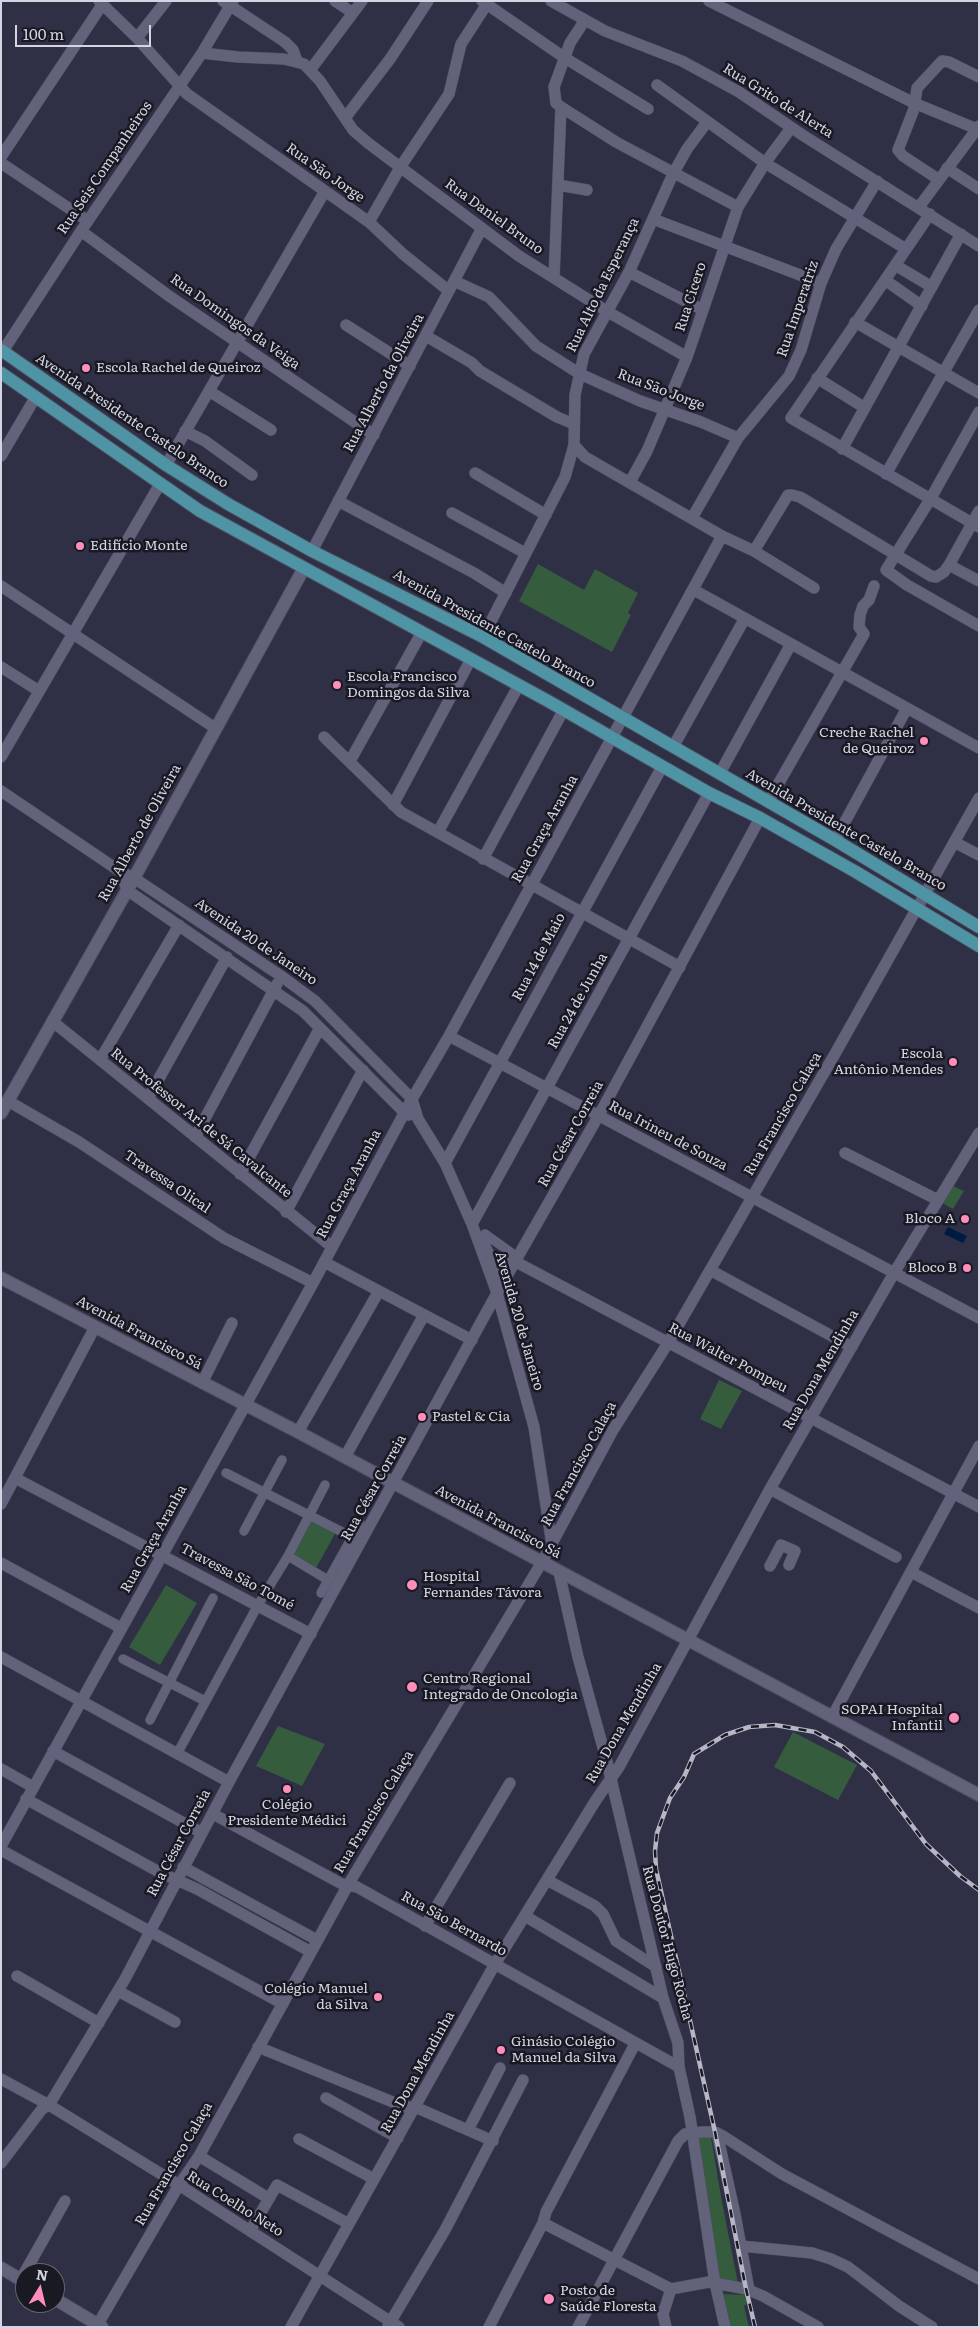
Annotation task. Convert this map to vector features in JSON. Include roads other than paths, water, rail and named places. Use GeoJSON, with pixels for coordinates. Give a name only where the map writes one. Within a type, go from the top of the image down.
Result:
{"type":"FeatureCollection","features":[{"type":"Feature","properties":{"kind":"main road","name":"Avenida Presidente Castelo Branco"},"geometry":{"type":"LineString","coordinates":[[2,351],[166,465],[228,504],[312,551],[483,637],[835,840],[979,926]]}},
{"type":"Feature","properties":{"kind":"main road"},"geometry":{"type":"LineString","coordinates":[[1,373],[200,510],[548,701],[709,794],[760,818],[917,908],[979,946]]}},
{"type":"Feature","properties":{"kind":"main road","name":"Rua Alberto de Oliveira"},"geometry":{"type":"LineString","coordinates":[[1,1113],[134,878],[304,568]]}},
{"type":"Feature","properties":{"kind":"main road"},"geometry":{"type":"LineString","coordinates":[[548,701],[560,681]]}},
{"type":"Feature","properties":{"kind":"main road","name":"Avenida Francisco Sá"},"geometry":{"type":"LineString","coordinates":[[1,1278],[298,1432],[978,1793]]}},
{"type":"Feature","properties":{"kind":"main road"},"geometry":{"type":"LineString","coordinates":[[1,2268],[15,2276]]}},
{"type":"Feature","properties":{"kind":"main road"},"geometry":{"type":"LineString","coordinates":[[65,2305],[100,2326]]}},
{"type":"Feature","properties":{"kind":"street"},"geometry":{"type":"LineString","coordinates":[[137,38],[166,1]]}},
{"type":"Feature","properties":{"kind":"street"},"geometry":{"type":"LineString","coordinates":[[335,1],[353,14]]}},
{"type":"Feature","properties":{"kind":"street"},"geometry":{"type":"LineString","coordinates":[[202,53],[297,61],[311,69],[362,1]]}},
{"type":"Feature","properties":{"kind":"street"},"geometry":{"type":"LineString","coordinates":[[345,118],[390,59],[428,1]]}},
{"type":"Feature","properties":{"kind":"street","name":"Rua Grito de Alerta"},"geometry":{"type":"LineString","coordinates":[[550,1],[572,6],[585,20],[605,31],[682,61],[739,92],[791,128],[979,246]]}},
{"type":"Feature","properties":{"kind":"street"},"geometry":{"type":"LineString","coordinates":[[709,1],[914,103],[978,127],[919,207]]}},
{"type":"Feature","properties":{"kind":"street"},"geometry":{"type":"LineString","coordinates":[[1,157],[100,3]]}},
{"type":"Feature","properties":{"kind":"street","name":"Rua São Jorge"},"geometry":{"type":"LineString","coordinates":[[100,3],[137,38],[187,94],[369,222],[403,254],[452,286],[489,297],[536,346],[580,374],[640,401],[701,422],[738,438]]}},
{"type":"Feature","properties":{"kind":"street"},"geometry":{"type":"LineString","coordinates":[[228,3],[285,42],[293,50],[297,61]]}},
{"type":"Feature","properties":{"kind":"street","name":"Rua Seis Companheiros"},"geometry":{"type":"LineString","coordinates":[[2,351],[178,85],[202,53],[228,3]]}},
{"type":"Feature","properties":{"kind":"street"},"geometry":{"type":"LineString","coordinates":[[369,222],[401,166],[449,94],[461,44],[484,3],[565,58],[648,109]]}},
{"type":"Feature","properties":{"kind":"street"},"geometry":{"type":"LineString","coordinates":[[585,20],[570,44],[554,87],[556,103],[673,174],[738,207]]}},
{"type":"Feature","properties":{"kind":"street"},"geometry":{"type":"LineString","coordinates":[[938,179],[903,156],[898,150],[914,109],[917,88],[930,76],[939,63],[949,62],[979,77]]}},
{"type":"Feature","properties":{"kind":"street","name":"Rua Daniel Bruno"},"geometry":{"type":"LineString","coordinates":[[311,69],[353,130],[368,143],[482,228],[554,278],[608,312],[687,357]]}},
{"type":"Feature","properties":{"kind":"street"},"geometry":{"type":"LineString","coordinates":[[657,85],[765,163],[906,249]]}},
{"type":"Feature","properties":{"kind":"street"},"geometry":{"type":"LineString","coordinates":[[554,278],[561,107]]}},
{"type":"Feature","properties":{"kind":"street","name":"Rua Alto da Esperança"},"geometry":{"type":"LineString","coordinates":[[483,637],[565,476],[574,445],[575,395],[584,354],[630,272],[652,218],[673,174],[707,122]]}},
{"type":"Feature","properties":{"kind":"street","name":"Rua Cicero"},"geometry":{"type":"LineString","coordinates":[[630,482],[647,451],[687,357],[738,207],[765,163],[791,128]]}},
{"type":"Feature","properties":{"kind":"street","name":"Rua Domingos da Veiga"},"geometry":{"type":"LineString","coordinates":[[1,163],[84,226],[169,296],[374,436]]}},
{"type":"Feature","properties":{"kind":"street"},"geometry":{"type":"LineString","coordinates":[[947,168],[979,190]]}},
{"type":"Feature","properties":{"kind":"street","name":"Rua Imperatriz"},"geometry":{"type":"LineString","coordinates":[[692,518],[738,438],[789,376],[801,350],[821,283],[836,249],[877,181]]}},
{"type":"Feature","properties":{"kind":"street"},"geometry":{"type":"LineString","coordinates":[[558,186],[587,190]]}},
{"type":"Feature","properties":{"kind":"street"},"geometry":{"type":"LineString","coordinates":[[166,465],[325,191]]}},
{"type":"Feature","properties":{"kind":"street"},"geometry":{"type":"LineString","coordinates":[[930,214],[896,265],[854,322],[791,418],[975,525]]}},
{"type":"Feature","properties":{"kind":"street"},"geometry":{"type":"LineString","coordinates":[[652,218],[821,283]]}},
{"type":"Feature","properties":{"kind":"street","name":"Rua Alberto da Oliveira"},"geometry":{"type":"LineString","coordinates":[[312,551],[482,228]]}},
{"type":"Feature","properties":{"kind":"street"},"geometry":{"type":"LineString","coordinates":[[842,449],[961,234]]}},
{"type":"Feature","properties":{"kind":"street"},"geometry":{"type":"LineString","coordinates":[[896,265],[932,287]]}},
{"type":"Feature","properties":{"kind":"street"},"geometry":{"type":"LineString","coordinates":[[630,272],[703,310]]}},
{"type":"Feature","properties":{"kind":"street"},"geometry":{"type":"LineString","coordinates":[[884,280],[922,306]]}},
{"type":"Feature","properties":{"kind":"street"},"geometry":{"type":"LineString","coordinates":[[886,474],[979,310]]}},
{"type":"Feature","properties":{"kind":"street"},"geometry":{"type":"LineString","coordinates":[[854,322],[979,394]]}},
{"type":"Feature","properties":{"kind":"street"},"geometry":{"type":"LineString","coordinates":[[346,325],[410,366]]}},
{"type":"Feature","properties":{"kind":"street"},"geometry":{"type":"LineString","coordinates":[[426,336],[557,417],[574,424]]}},
{"type":"Feature","properties":{"kind":"street"},"geometry":{"type":"LineString","coordinates":[[817,378],[865,408]]}},
{"type":"Feature","properties":{"kind":"street"},"geometry":{"type":"LineString","coordinates":[[209,391],[271,430]]}},
{"type":"Feature","properties":{"kind":"street"},"geometry":{"type":"LineString","coordinates":[[1,456],[5,439],[35,398]]}},
{"type":"Feature","properties":{"kind":"street"},"geometry":{"type":"LineString","coordinates":[[979,412],[931,498],[886,570],[907,585],[979,626]]}},
{"type":"Feature","properties":{"kind":"street"},"geometry":{"type":"LineString","coordinates":[[185,432],[205,442],[252,475]]}},
{"type":"Feature","properties":{"kind":"street"},"geometry":{"type":"LineString","coordinates":[[574,445],[585,457],[722,536],[754,551],[814,588]]}},
{"type":"Feature","properties":{"kind":"street"},"geometry":{"type":"LineString","coordinates":[[475,473],[546,515]]}},
{"type":"Feature","properties":{"kind":"street"},"geometry":{"type":"LineString","coordinates":[[1,757],[160,484]]}},
{"type":"Feature","properties":{"kind":"street"},"geometry":{"type":"LineString","coordinates":[[754,551],[788,495],[792,495],[800,497],[931,576],[940,576],[975,525],[979,511]]}},
{"type":"Feature","properties":{"kind":"street"},"geometry":{"type":"LineString","coordinates":[[338,501],[474,573],[506,593]]}},
{"type":"Feature","properties":{"kind":"street"},"geometry":{"type":"LineString","coordinates":[[452,513],[525,553]]}},
{"type":"Feature","properties":{"kind":"street","name":"Rua Graça Aranha"},"geometry":{"type":"LineString","coordinates":[[1,1846],[313,1283],[404,1112],[449,1036],[722,536]]}},
{"type":"Feature","properties":{"kind":"street"},"geometry":{"type":"LineString","coordinates":[[949,565],[979,581]]}},
{"type":"Feature","properties":{"kind":"street"},"geometry":{"type":"LineString","coordinates":[[1,586],[215,728]]}},
{"type":"Feature","properties":{"kind":"street"},"geometry":{"type":"LineString","coordinates":[[768,802],[864,634],[859,627],[860,616],[863,606],[869,600],[874,586]]}},
{"type":"Feature","properties":{"kind":"street"},"geometry":{"type":"LineString","coordinates":[[694,590],[979,748]]}},
{"type":"Feature","properties":{"kind":"street"},"geometry":{"type":"LineString","coordinates":[[672,747],[745,618]]}},
{"type":"Feature","properties":{"kind":"street"},"geometry":{"type":"LineString","coordinates":[[350,761],[422,632]]}},
{"type":"Feature","properties":{"kind":"street"},"geometry":{"type":"LineString","coordinates":[[720,773],[791,644]]}},
{"type":"Feature","properties":{"kind":"street"},"geometry":{"type":"LineString","coordinates":[[393,806],[471,660]]}},
{"type":"Feature","properties":{"kind":"street"},"geometry":{"type":"LineString","coordinates":[[1,667],[40,691]]}},
{"type":"Feature","properties":{"kind":"street"},"geometry":{"type":"LineString","coordinates":[[438,832],[518,686]]}},
{"type":"Feature","properties":{"kind":"street"},"geometry":{"type":"LineString","coordinates":[[835,840],[908,708]]}},
{"type":"Feature","properties":{"kind":"street"},"geometry":{"type":"LineString","coordinates":[[483,859],[563,711]]}},
{"type":"Feature","properties":{"kind":"street"},"geometry":{"type":"LineString","coordinates":[[324,737],[393,806],[402,812],[531,886],[680,967]]}},
{"type":"Feature","properties":{"kind":"street","name":"Rua 14 de Maio"},"geometry":{"type":"LineString","coordinates":[[445,1163],[662,767]]}},
{"type":"Feature","properties":{"kind":"street","name":"Avenida 20 de Janeiro"},"geometry":{"type":"LineString","coordinates":[[1,791],[121,872],[134,878],[282,976],[315,1001],[412,1099],[418,1119],[445,1163],[472,1224],[497,1293],[534,1427],[552,1545]]}},
{"type":"Feature","properties":{"kind":"street","name":"Rua 24 de Junha"},"geometry":{"type":"LineString","coordinates":[[472,1224],[709,794]]}},
{"type":"Feature","properties":{"kind":"street","name":"Rua Francisco Calaça"},"geometry":{"type":"LineString","coordinates":[[100,2326],[178,2185],[198,2156],[348,1885],[552,1545],[613,1430],[668,1343],[954,842],[977,805]]}},
{"type":"Feature","properties":{"kind":"street","name":"Rua César Correia"},"geometry":{"type":"LineString","coordinates":[[1,2163],[42,2109],[48,2105],[118,1991],[183,1866],[497,1293],[599,1115],[760,818]]}},
{"type":"Feature","properties":{"kind":"street"},"geometry":{"type":"LineString","coordinates":[[954,842],[979,855]]}},
{"type":"Feature","properties":{"kind":"street"},"geometry":{"type":"LineString","coordinates":[[121,872],[127,890]]}},
{"type":"Feature","properties":{"kind":"street","name":"Avenida 20 de Janeiro"},"geometry":{"type":"LineString","coordinates":[[127,890],[303,1011],[404,1112],[418,1119]]}},
{"type":"Feature","properties":{"kind":"street"},"geometry":{"type":"LineString","coordinates":[[100,1060],[178,924]]}},
{"type":"Feature","properties":{"kind":"street"},"geometry":{"type":"LineString","coordinates":[[148,1098],[227,957]]}},
{"type":"Feature","properties":{"kind":"street"},"geometry":{"type":"LineString","coordinates":[[195,1137],[282,976]]}},
{"type":"Feature","properties":{"kind":"street","name":"Rua Professor Ari de Sá Cavalcante"},"geometry":{"type":"LineString","coordinates":[[52,1021],[286,1212],[332,1247]]}},
{"type":"Feature","properties":{"kind":"street"},"geometry":{"type":"LineString","coordinates":[[240,1174],[320,1028]]}},
{"type":"Feature","properties":{"kind":"street","name":"Rua Irineu de Souza"},"geometry":{"type":"LineString","coordinates":[[449,1036],[979,1318]]}},
{"type":"Feature","properties":{"kind":"street"},"geometry":{"type":"LineString","coordinates":[[286,1212],[363,1070]]}},
{"type":"Feature","properties":{"kind":"street","name":"Travessa Olical"},"geometry":{"type":"LineString","coordinates":[[8,1101],[79,1142],[224,1238],[313,1283]]}},
{"type":"Feature","properties":{"kind":"street","name":"Rua Dona Mendinha"},"geometry":{"type":"LineString","coordinates":[[291,2327],[495,1964],[611,1779],[770,1489],[894,1273],[909,1253],[938,1200],[979,1133]]}},
{"type":"Feature","properties":{"kind":"street"},"geometry":{"type":"LineString","coordinates":[[845,1152],[938,1200]]}},
{"type":"Feature","properties":{"kind":"street"},"geometry":{"type":"LineString","coordinates":[[324,1262],[472,1340]]}},
{"type":"Feature","properties":{"kind":"street","name":"Rua Walter Pompeu"},"geometry":{"type":"LineString","coordinates":[[516,1262],[979,1506]]}},
{"type":"Feature","properties":{"kind":"street"},"geometry":{"type":"LineString","coordinates":[[710,1270],[852,1347]]}},
{"type":"Feature","properties":{"kind":"street"},"geometry":{"type":"LineString","coordinates":[[298,1432],[379,1291]]}},
{"type":"Feature","properties":{"kind":"street"},"geometry":{"type":"LineString","coordinates":[[345,1458],[424,1315]]}},
{"type":"Feature","properties":{"kind":"street"},"geometry":{"type":"LineString","coordinates":[[202,1383],[232,1323]]}},
{"type":"Feature","properties":{"kind":"street"},"geometry":{"type":"LineString","coordinates":[[1,1504],[95,1327]]}},
{"type":"Feature","properties":{"kind":"street"},"geometry":{"type":"LineString","coordinates":[[832,1717],[979,1446]]}},
{"type":"Feature","properties":{"kind":"street"},"geometry":{"type":"LineString","coordinates":[[244,1530],[282,1460]]}},
{"type":"Feature","properties":{"kind":"street"},"geometry":{"type":"LineString","coordinates":[[226,1473],[266,1491],[352,1537]]}},
{"type":"Feature","properties":{"kind":"street","name":"Travessa São Tomé"},"geometry":{"type":"LineString","coordinates":[[15,1478],[163,1554],[311,1634]]}},
{"type":"Feature","properties":{"kind":"street"},"geometry":{"type":"LineString","coordinates":[[177,1754],[258,1605],[288,1556],[325,1485]]}},
{"type":"Feature","properties":{"kind":"street"},"geometry":{"type":"LineString","coordinates":[[770,1489],[896,1557]]}},
{"type":"Feature","properties":{"kind":"street"},"geometry":{"type":"LineString","coordinates":[[321,1593],[360,1523]]}},
{"type":"Feature","properties":{"kind":"street"},"geometry":{"type":"LineString","coordinates":[[770,1566],[781,1545],[795,1551],[789,1565]]}},
{"type":"Feature","properties":{"kind":"street"},"geometry":{"type":"LineString","coordinates":[[288,1556],[328,1580]]}},
{"type":"Feature","properties":{"kind":"street"},"geometry":{"type":"LineString","coordinates":[[1,1563],[121,1628]]}},
{"type":"Feature","properties":{"kind":"street","name":"Rua Doutor Hugo Rocha"},"geometry":{"type":"LineString","coordinates":[[559,1572],[578,1657],[611,1779],[663,1998],[678,2043],[679,2067],[692,2134],[715,2283],[725,2327]]}},
{"type":"Feature","properties":{"kind":"street"},"geometry":{"type":"LineString","coordinates":[[911,1572],[979,1608]]}},
{"type":"Feature","properties":{"kind":"street"},"geometry":{"type":"LineString","coordinates":[[150,1720],[213,1598]]}},
{"type":"Feature","properties":{"kind":"street"},"geometry":{"type":"LineString","coordinates":[[1,1657],[229,1782]]}},
{"type":"Feature","properties":{"kind":"street"},"geometry":{"type":"LineString","coordinates":[[124,1659],[205,1701]]}},
{"type":"Feature","properties":{"kind":"street"},"geometry":{"type":"LineString","coordinates":[[53,1751],[202,1833]]}},
{"type":"Feature","properties":{"kind":"street"},"geometry":{"type":"LineString","coordinates":[[1,1769],[33,1787]]}},
{"type":"Feature","properties":{"kind":"street"},"geometry":{"type":"LineString","coordinates":[[425,1926],[510,1783]]}},
{"type":"Feature","properties":{"kind":"street"},"geometry":{"type":"LineString","coordinates":[[26,1799],[176,1880],[197,1889],[311,1952]]}},
{"type":"Feature","properties":{"kind":"street","name":"Rua São Bernardo"},"geometry":{"type":"LineString","coordinates":[[213,1814],[348,1885],[357,1887],[679,2067]]}},
{"type":"Feature","properties":{"kind":"street"},"geometry":{"type":"LineString","coordinates":[[1,1850],[283,2004]]}},
{"type":"Feature","properties":{"kind":"street"},"geometry":{"type":"LineString","coordinates":[[183,1866],[317,1940]]}},
{"type":"Feature","properties":{"kind":"street"},"geometry":{"type":"LineString","coordinates":[[548,1880],[595,1906],[603,1914],[616,1941],[656,1967]]}},
{"type":"Feature","properties":{"kind":"street"},"geometry":{"type":"LineString","coordinates":[[525,1916],[663,1998]]}},
{"type":"Feature","properties":{"kind":"street"},"geometry":{"type":"LineString","coordinates":[[17,1976],[99,2023]]}},
{"type":"Feature","properties":{"kind":"street"},"geometry":{"type":"LineString","coordinates":[[118,1991],[175,2022]]}},
{"type":"Feature","properties":{"kind":"street"},"geometry":{"type":"LineString","coordinates":[[489,2327],[543,2223],[546,2212],[635,2044]]}},
{"type":"Feature","properties":{"kind":"street"},"geometry":{"type":"LineString","coordinates":[[258,2047],[405,2106],[415,2107],[492,2141]]}},
{"type":"Feature","properties":{"kind":"street"},"geometry":{"type":"LineString","coordinates":[[468,2130],[500,2068]]}},
{"type":"Feature","properties":{"kind":"street","name":"Rua Coelho Neto"},"geometry":{"type":"LineString","coordinates":[[1,2079],[48,2105],[320,2274],[393,2325]]}},
{"type":"Feature","properties":{"kind":"street"},"geometry":{"type":"LineString","coordinates":[[393,2325],[523,2080]]}},
{"type":"Feature","properties":{"kind":"street"},"geometry":{"type":"LineString","coordinates":[[326,2098],[398,2138]]}},
{"type":"Feature","properties":{"kind":"street"},"geometry":{"type":"LineString","coordinates":[[578,2327],[678,2141],[685,2134],[720,2134],[782,2174],[979,2279]]}},
{"type":"Feature","properties":{"kind":"street"},"geometry":{"type":"LineString","coordinates":[[720,2134],[749,2290]]}},
{"type":"Feature","properties":{"kind":"street"},"geometry":{"type":"LineString","coordinates":[[299,2139],[374,2180]]}},
{"type":"Feature","properties":{"kind":"street"},"geometry":{"type":"LineString","coordinates":[[198,2156],[268,2198]]}},
{"type":"Feature","properties":{"kind":"street"},"geometry":{"type":"LineString","coordinates":[[250,2231],[275,2186],[278,2185],[349,2224]]}},
{"type":"Feature","properties":{"kind":"street"},"geometry":{"type":"LineString","coordinates":[[32,2263],[65,2201]]}},
{"type":"Feature","properties":{"kind":"street"},"geometry":{"type":"LineString","coordinates":[[543,2223],[671,2289],[709,2282],[749,2290],[818,2327]]}},
{"type":"Feature","properties":{"kind":"street"},"geometry":{"type":"LineString","coordinates":[[741,2246],[812,2253],[831,2259],[848,2267],[899,2306],[932,2327]]}},
{"type":"Feature","properties":{"kind":"street"},"geometry":{"type":"LineString","coordinates":[[666,2327],[663,2314],[671,2289]]}},
{"type":"Feature","properties":{"kind":"water"},"geometry":{"type":"Polygon","coordinates":[[[948,1227],[967,1236],[963,1243],[944,1234],[948,1227]]]}},
{"type":"Feature","properties":{"kind":"railway"},"geometry":{"type":"LineString","coordinates":[[755,2327],[715,2132],[656,1869],[657,1833],[670,1798],[684,1777],[694,1754],[725,1735],[749,1727],[775,1725],[815,1732],[843,1747],[871,1771],[926,1844],[960,1876],[979,1890]]}},
{"type":"Feature","properties":{"kind":"place","name":"Escola Rachel de Queiroz"},"geometry":{"type":"Point","coordinates":[86,368]}},
{"type":"Feature","properties":{"kind":"place","name":"Edifício Monte"},"geometry":{"type":"Point","coordinates":[80,546]}},
{"type":"Feature","properties":{"kind":"place","name":"Escola Francisco Domingos da Silva"},"geometry":{"type":"Point","coordinates":[337,685]}},
{"type":"Feature","properties":{"kind":"place","name":"Creche Rachel de Queiroz"},"geometry":{"type":"Point","coordinates":[924,741]}},
{"type":"Feature","properties":{"kind":"place","name":"Escola Antônio Mendes"},"geometry":{"type":"Point","coordinates":[953,1062]}},
{"type":"Feature","properties":{"kind":"place","name":"Bloco A"},"geometry":{"type":"Point","coordinates":[965,1219]}},
{"type":"Feature","properties":{"kind":"place","name":"Bloco B"},"geometry":{"type":"Point","coordinates":[967,1268]}},
{"type":"Feature","properties":{"kind":"place","name":"Pastel & Cia"},"geometry":{"type":"Point","coordinates":[422,1417]}},
{"type":"Feature","properties":{"kind":"place","name":"Hospital Fernandes Távora"},"geometry":{"type":"Point","coordinates":[412,1585]}},
{"type":"Feature","properties":{"kind":"place","name":"Centro Regional Integrado de Oncologia"},"geometry":{"type":"Point","coordinates":[412,1687]}},
{"type":"Feature","properties":{"kind":"place","name":"SOPAI Hospital Infantil"},"geometry":{"type":"Point","coordinates":[954,1718]}},
{"type":"Feature","properties":{"kind":"place","name":"Colégio Presidente Médici"},"geometry":{"type":"Point","coordinates":[287,1789]}},
{"type":"Feature","properties":{"kind":"place","name":"Colégio Manuel da Silva"},"geometry":{"type":"Point","coordinates":[378,1997]}},
{"type":"Feature","properties":{"kind":"place","name":"Ginásio Colégio Manuel da Silva"},"geometry":{"type":"Point","coordinates":[501,2050]}},
{"type":"Feature","properties":{"kind":"place","name":"Posto de Saúde Floresta"},"geometry":{"type":"Point","coordinates":[549,2299]}}]}
